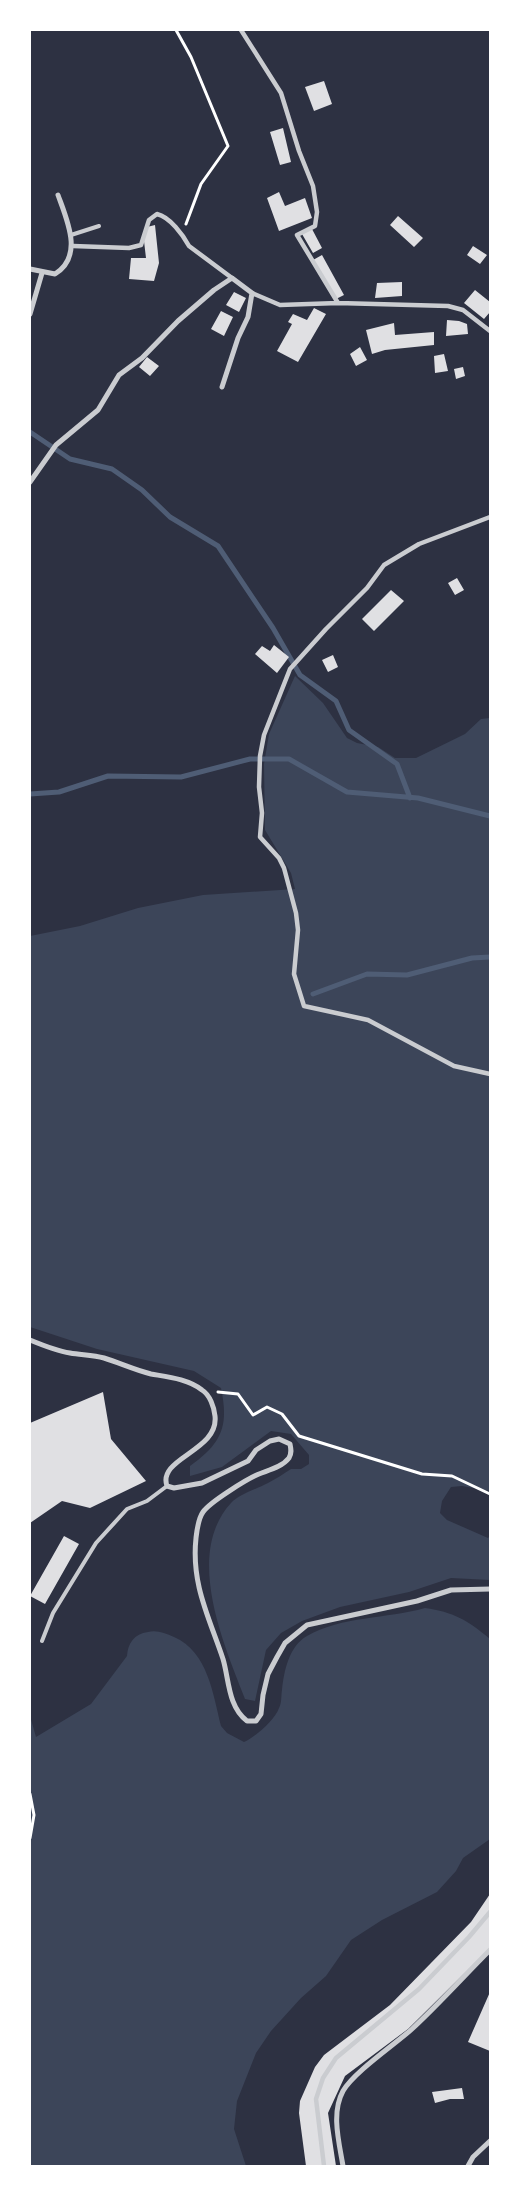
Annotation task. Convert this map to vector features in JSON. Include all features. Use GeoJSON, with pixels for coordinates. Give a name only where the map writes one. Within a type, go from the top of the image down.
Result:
{"type":"FeatureCollection","features":[{"type":"Feature","properties":{"kind":"street"},"geometry":{"type":"LineString","coordinates":[[241,30],[281,93],[299,151],[313,186],[317,212],[316,226],[297,235],[338,303]]}},
{"type":"Feature","properties":{"kind":"street"},"geometry":{"type":"LineString","coordinates":[[30,269],[42,273],[55,274],[60,270],[72,246],[71,235],[58,195]]}},
{"type":"Feature","properties":{"kind":"street"},"geometry":{"type":"LineString","coordinates":[[72,246],[129,248],[141,245],[149,220],[157,214],[164,216],[189,246],[252,293],[280,305],[338,303],[448,306],[463,310],[490,331]]}},
{"type":"Feature","properties":{"kind":"street"},"geometry":{"type":"LineString","coordinates":[[30,314],[42,273]]}},
{"type":"Feature","properties":{"kind":"street"},"geometry":{"type":"LineString","coordinates":[[30,482],[56,445],[98,410],[119,375],[142,358],[178,321],[214,290],[232,278]]}},
{"type":"Feature","properties":{"kind":"street"},"geometry":{"type":"LineString","coordinates":[[222,388],[238,338],[248,317],[252,293]]}},
{"type":"Feature","properties":{"kind":"street"},"geometry":{"type":"LineString","coordinates":[[490,517],[419,544],[384,565],[367,588],[290,669],[264,735],[260,756],[259,787],[262,812],[260,837],[279,858],[284,868],[296,913],[298,930],[294,974],[304,1006],[368,1020],[454,1066],[490,1074]]}},
{"type":"Feature","properties":{"kind":"street"},"geometry":{"type":"LineString","coordinates":[[30,1340],[69,1353],[102,1357],[128,1368],[170,1377],[203,1390],[212,1403],[216,1418],[213,1432],[194,1450],[171,1467],[167,1472],[165,1480],[167,1486],[174,1488],[202,1482],[248,1461],[256,1450],[270,1441],[279,1439],[290,1444],[292,1452],[288,1460],[245,1481],[210,1506],[202,1513],[197,1529],[194,1552],[200,1599],[222,1657],[231,1697],[246,1721],[256,1722],[261,1714],[268,1674],[285,1643],[307,1625],[417,1601],[451,1590],[490,1590]]}},
{"type":"Feature","properties":{"kind":"street"},"geometry":{"type":"LineString","coordinates":[[324,2166],[316,2099],[323,2078],[336,2058],[419,1989],[470,1937],[490,1912]]}},
{"type":"Feature","properties":{"kind":"street"},"geometry":{"type":"LineString","coordinates":[[343,2166],[337,2128],[338,2107],[343,2091],[352,2079],[413,2028],[490,1950]]}},
{"type":"Feature","properties":{"kind":"street"},"geometry":{"type":"LineString","coordinates":[[468,2166],[473,2157],[490,2141]]}},
{"type":"Feature","properties":{"kind":"lane"},"geometry":{"type":"LineString","coordinates":[[71,235],[99,226]]}},
{"type":"Feature","properties":{"kind":"lane"},"geometry":{"type":"LineString","coordinates":[[42,1641],[53,1613],[96,1543],[127,1509],[147,1501],[167,1486]]}},
{"type":"Feature","properties":{"kind":"path"},"geometry":{"type":"LineString","coordinates":[[176,30],[192,57],[228,146],[201,184],[186,223],[185,239]]}},
{"type":"Feature","properties":{"kind":"path"},"geometry":{"type":"LineString","coordinates":[[203,1390],[238,1394],[253,1415],[267,1407],[282,1414],[299,1436],[422,1474],[452,1476],[490,1494]]}},
{"type":"Feature","properties":{"kind":"path"},"geometry":{"type":"LineString","coordinates":[[30,1794],[34,1815],[30,1838]]}},
{"type":"Feature","properties":{"kind":"shaded area"},"geometry":{"type":"Polygon","coordinates":[[[295,676],[323,703],[347,738],[357,743],[378,747],[395,758],[416,758],[465,734],[481,719],[490,718],[490,1491],[462,1486],[451,1487],[442,1501],[440,1513],[447,1520],[488,1538],[490,1536],[490,1580],[451,1578],[409,1592],[340,1607],[302,1621],[281,1633],[266,1650],[255,1701],[245,1699],[219,1627],[212,1600],[209,1573],[210,1548],[217,1524],[231,1503],[291,1469],[301,1469],[309,1464],[309,1455],[291,1434],[271,1431],[222,1467],[190,1476],[190,1466],[201,1458],[216,1441],[220,1433],[224,1413],[221,1388],[194,1371],[97,1349],[30,1327],[30,936],[80,926],[138,908],[203,895],[295,889],[291,873],[265,830],[264,764],[269,734],[295,676]]]}},
{"type":"Feature","properties":{"kind":"shaded area"},"geometry":{"type":"Polygon","coordinates":[[[425,1608],[460,1618],[490,1639],[490,1839],[463,1858],[456,1871],[437,1892],[382,1920],[351,1940],[326,1976],[301,1998],[271,2031],[256,2053],[237,2101],[234,2129],[246,2166],[30,2166],[30,1716],[36,1737],[91,1704],[127,1656],[129,1647],[135,1637],[151,1631],[174,1637],[195,1653],[202,1663],[212,1688],[221,1726],[227,1733],[244,1742],[264,1728],[277,1713],[281,1704],[284,1675],[288,1660],[301,1640],[321,1630],[349,1621],[425,1608]]]}},
{"type":"Feature","properties":{"kind":"building"},"geometry":{"type":"Polygon","coordinates":[[[324,81],[332,104],[314,111],[305,87],[324,81]]]}},
{"type":"Feature","properties":{"kind":"building"},"geometry":{"type":"Polygon","coordinates":[[[283,128],[291,162],[280,165],[270,132],[283,128]]]}},
{"type":"Feature","properties":{"kind":"building"},"geometry":{"type":"Polygon","coordinates":[[[279,192],[285,206],[305,198],[312,218],[279,231],[267,198],[279,192]]]}},
{"type":"Feature","properties":{"kind":"building"},"geometry":{"type":"Polygon","coordinates":[[[398,216],[423,238],[414,247],[390,225],[398,216]]]}},
{"type":"Feature","properties":{"kind":"building"},"geometry":{"type":"Polygon","coordinates":[[[155,225],[159,263],[154,281],[129,279],[131,258],[146,258],[144,241],[147,227],[155,225]]]}},
{"type":"Feature","properties":{"kind":"building"},"geometry":{"type":"Polygon","coordinates":[[[312,229],[322,248],[313,253],[302,234],[312,229]]]}},
{"type":"Feature","properties":{"kind":"building"},"geometry":{"type":"Polygon","coordinates":[[[473,246],[487,255],[480,264],[467,255],[473,246]]]}},
{"type":"Feature","properties":{"kind":"building"},"geometry":{"type":"Polygon","coordinates":[[[322,255],[344,295],[336,299],[313,260],[322,255]]]}},
{"type":"Feature","properties":{"kind":"building"},"geometry":{"type":"Polygon","coordinates":[[[402,282],[402,296],[375,298],[377,283],[402,282]]]}},
{"type":"Feature","properties":{"kind":"building"},"geometry":{"type":"Polygon","coordinates":[[[475,290],[490,302],[490,312],[484,319],[464,303],[475,290]]]}},
{"type":"Feature","properties":{"kind":"building"},"geometry":{"type":"Polygon","coordinates":[[[234,292],[246,298],[239,312],[226,305],[234,292]]]}},
{"type":"Feature","properties":{"kind":"building"},"geometry":{"type":"Polygon","coordinates":[[[314,308],[326,314],[298,362],[277,351],[292,324],[288,322],[293,314],[307,320],[314,308]]]}},
{"type":"Feature","properties":{"kind":"building"},"geometry":{"type":"Polygon","coordinates":[[[221,311],[233,317],[224,336],[211,329],[221,311]]]}},
{"type":"Feature","properties":{"kind":"building"},"geometry":{"type":"Polygon","coordinates":[[[447,320],[467,324],[468,334],[446,336],[447,320]]]}},
{"type":"Feature","properties":{"kind":"building"},"geometry":{"type":"Polygon","coordinates":[[[394,323],[395,335],[434,332],[434,345],[385,350],[372,354],[366,330],[394,323]]]}},
{"type":"Feature","properties":{"kind":"building"},"geometry":{"type":"Polygon","coordinates":[[[360,347],[367,360],[356,366],[350,354],[360,347]]]}},
{"type":"Feature","properties":{"kind":"building"},"geometry":{"type":"Polygon","coordinates":[[[444,354],[448,371],[435,373],[434,356],[444,354]]]}},
{"type":"Feature","properties":{"kind":"building"},"geometry":{"type":"Polygon","coordinates":[[[147,357],[159,366],[150,376],[139,367],[147,357]]]}},
{"type":"Feature","properties":{"kind":"building"},"geometry":{"type":"Polygon","coordinates":[[[463,367],[465,376],[456,379],[454,369],[463,367]]]}},
{"type":"Feature","properties":{"kind":"building"},"geometry":{"type":"Polygon","coordinates":[[[457,578],[464,590],[455,595],[448,583],[457,578]]]}},
{"type":"Feature","properties":{"kind":"building"},"geometry":{"type":"Polygon","coordinates":[[[391,590],[404,601],[374,631],[362,619],[391,590]]]}},
{"type":"Feature","properties":{"kind":"building"},"geometry":{"type":"Polygon","coordinates":[[[274,645],[289,657],[277,673],[255,654],[262,646],[270,651],[274,645]]]}},
{"type":"Feature","properties":{"kind":"building"},"geometry":{"type":"Polygon","coordinates":[[[333,655],[338,667],[328,672],[322,660],[333,655]]]}},
{"type":"Feature","properties":{"kind":"building"},"geometry":{"type":"Polygon","coordinates":[[[103,1392],[111,1439],[146,1481],[90,1508],[62,1501],[30,1523],[30,1423],[103,1392]]]}},
{"type":"Feature","properties":{"kind":"building"},"geometry":{"type":"Polygon","coordinates":[[[64,1536],[79,1544],[45,1604],[30,1596],[64,1536]]]}},
{"type":"Feature","properties":{"kind":"building"},"geometry":{"type":"Polygon","coordinates":[[[490,1894],[490,1948],[408,2029],[345,2076],[328,2113],[336,2166],[306,2166],[299,2113],[300,2101],[315,2067],[324,2055],[390,2005],[471,1922],[490,1894]]]}},
{"type":"Feature","properties":{"kind":"building"},"geometry":{"type":"Polygon","coordinates":[[[490,1992],[490,2051],[468,2042],[490,1992]]]}},
{"type":"Feature","properties":{"kind":"building"},"geometry":{"type":"Polygon","coordinates":[[[462,2088],[464,2099],[450,2099],[435,2103],[432,2092],[462,2088]]]}},
{"type":"Feature","properties":{"kind":"waterway"},"geometry":{"type":"LineString","coordinates":[[30,432],[70,459],[112,469],[142,490],[170,517],[218,546],[273,628],[300,675],[336,701],[349,730],[397,764],[410,798]]}},
{"type":"Feature","properties":{"kind":"waterway"},"geometry":{"type":"LineString","coordinates":[[30,794],[59,792],[108,776],[181,777],[250,759],[289,759],[347,792],[418,798],[490,816]]}},
{"type":"Feature","properties":{"kind":"waterway"},"geometry":{"type":"LineString","coordinates":[[313,994],[367,974],[407,975],[472,958],[490,957]]}}]}
